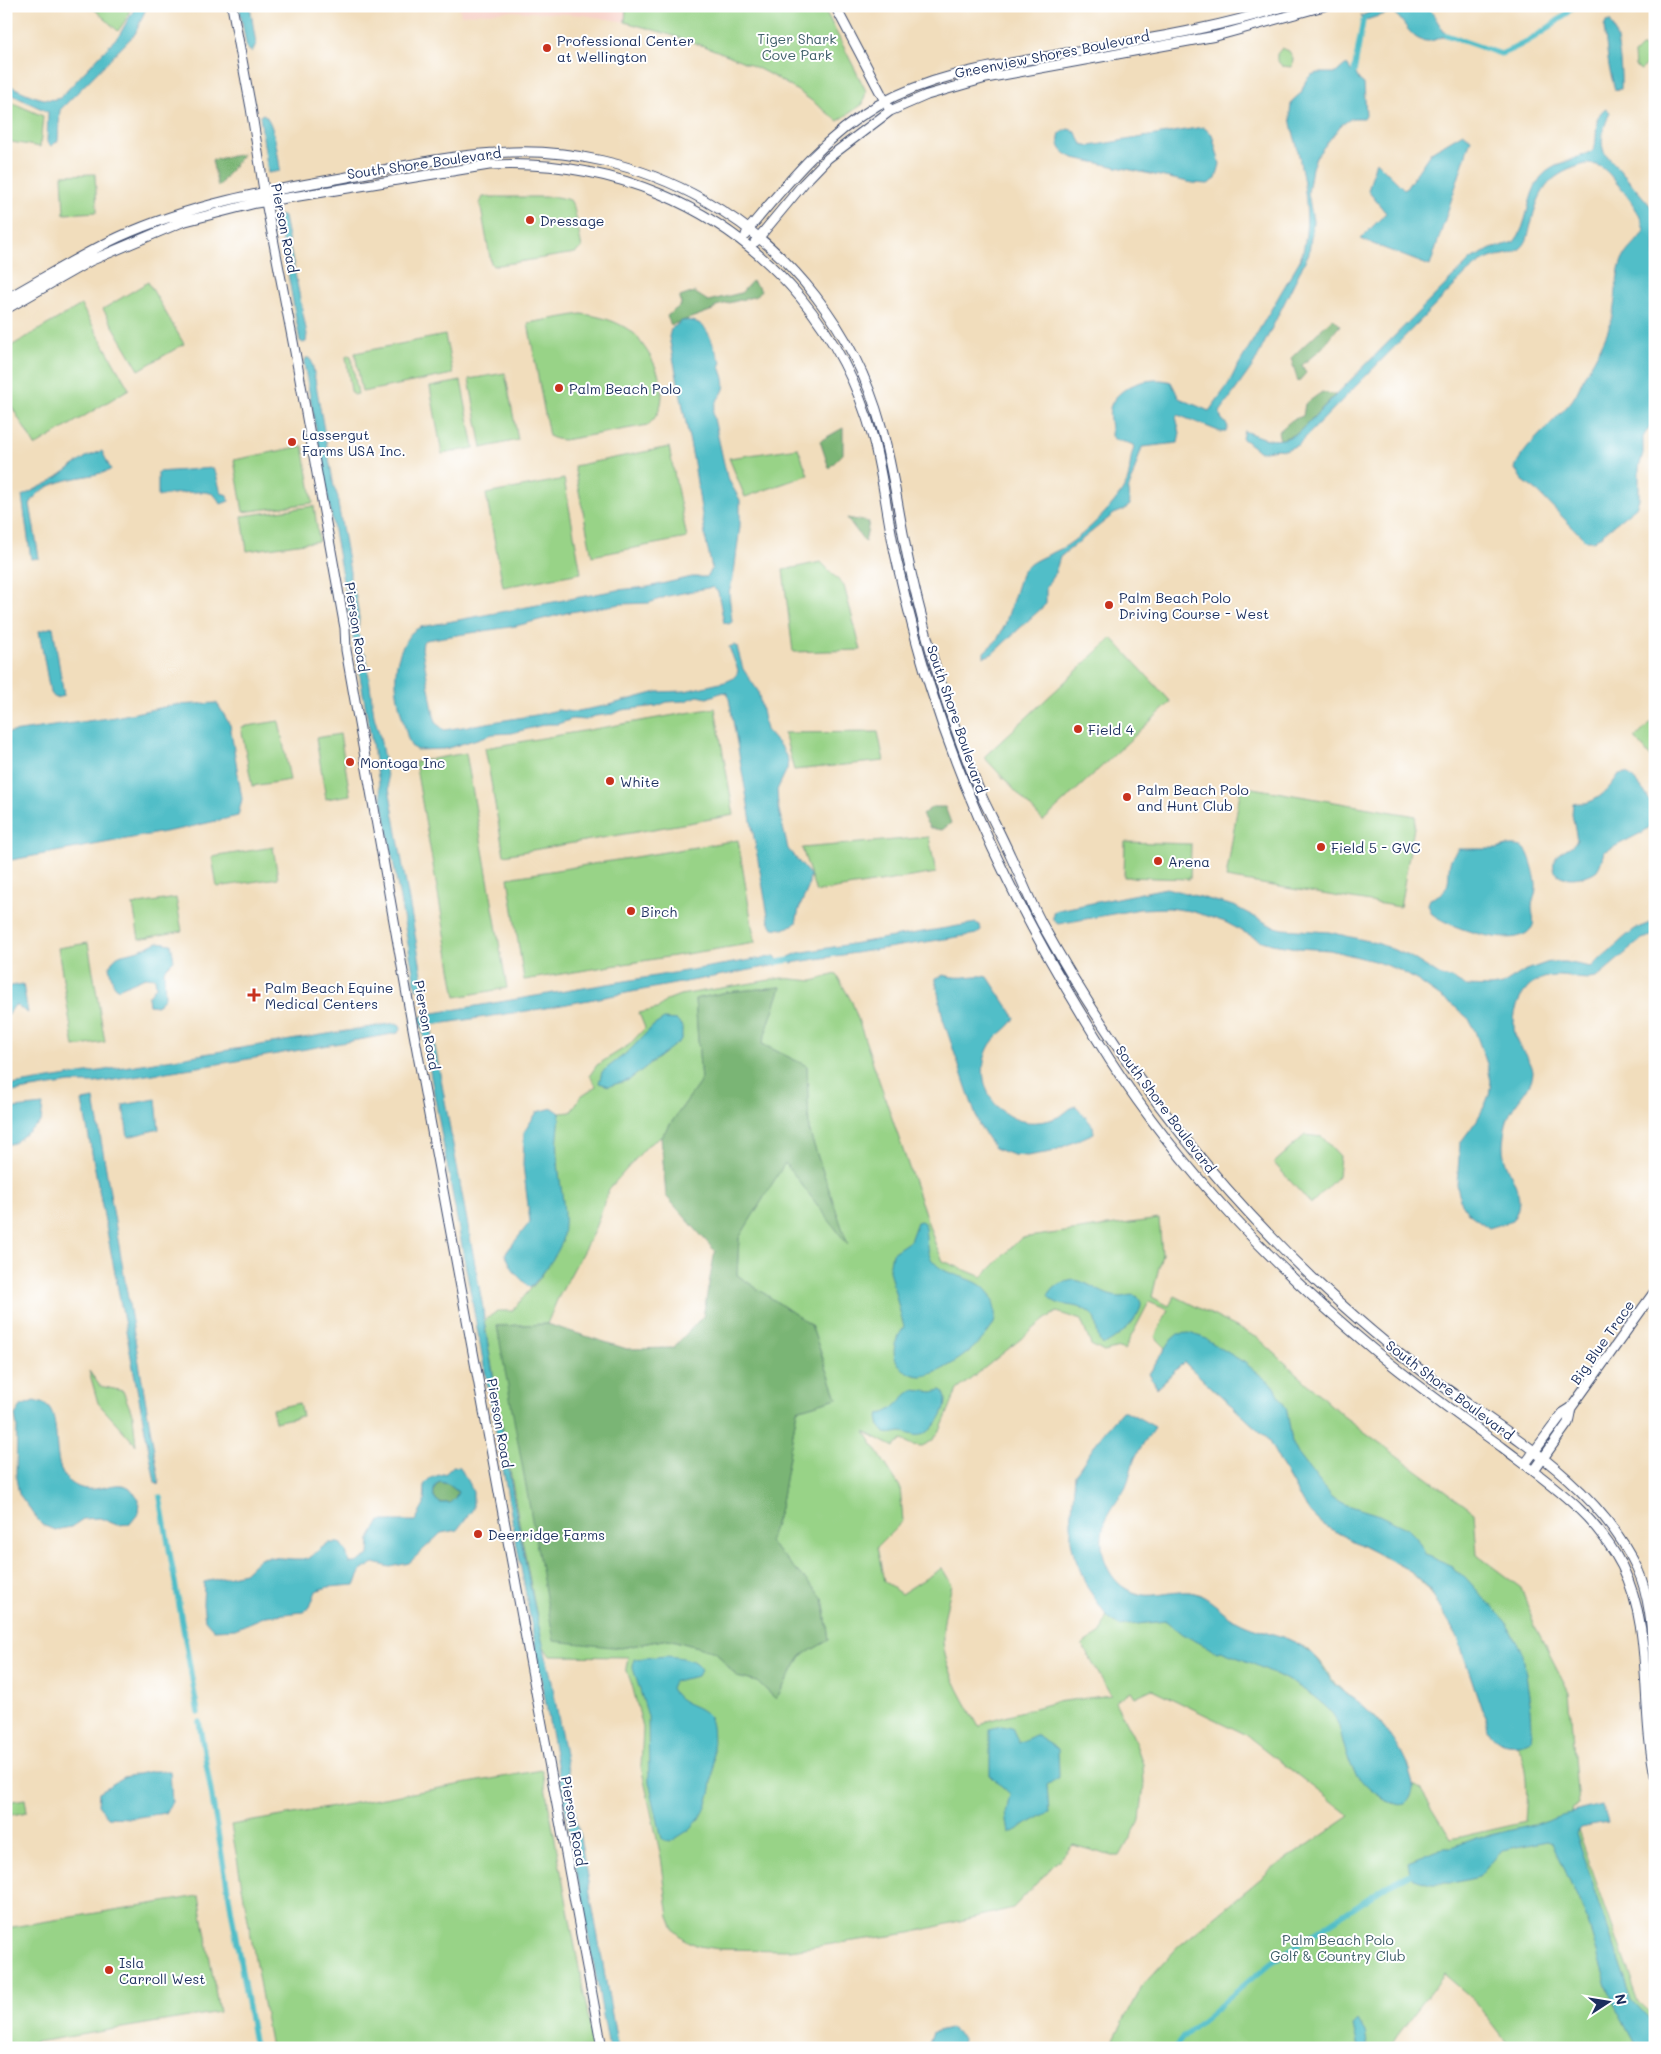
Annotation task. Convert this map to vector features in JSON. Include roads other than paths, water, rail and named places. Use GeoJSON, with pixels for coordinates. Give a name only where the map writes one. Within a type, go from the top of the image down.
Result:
{"type":"FeatureCollection","features":[{"type":"Feature","properties":{"kind":"street","name":"Pierson Road"},"geometry":{"type":"LineString","coordinates":[[232,6],[265,197],[345,628],[346,650],[413,1028],[602,2048]]}},
{"type":"Feature","properties":{"kind":"street"},"geometry":{"type":"LineString","coordinates":[[835,6],[890,111]]}},
{"type":"Feature","properties":{"kind":"street","name":"Greenview Shores Boulevard"},"geometry":{"type":"LineString","coordinates":[[1285,6],[1195,30],[960,73],[885,101],[853,122],[820,148],[794,175],[748,230],[748,244],[759,238],[799,189],[828,158],[890,111],[927,95],[966,82],[1216,36],[1324,6]]}},
{"type":"Feature","properties":{"kind":"street","name":"South Shore Boulevard"},"geometry":{"type":"LineString","coordinates":[[6,299],[116,238],[165,220],[445,159],[508,152],[549,153],[582,157],[645,173],[686,190],[719,209],[759,238],[797,274],[824,306],[851,350],[869,389],[883,431],[912,581],[939,677],[961,743],[983,800],[1043,925],[1127,1063],[1184,1138],[1231,1194],[1293,1259],[1382,1340],[1419,1369],[1534,1451],[1597,1507],[1617,1534],[1640,1575],[1650,1615],[1655,1682]]}},
{"type":"Feature","properties":{"kind":"street"},"geometry":{"type":"LineString","coordinates":[[444,171],[450,164],[462,156]]}},
{"type":"Feature","properties":{"kind":"street"},"geometry":{"type":"LineString","coordinates":[[431,174],[444,164],[445,159]]}},
{"type":"Feature","properties":{"kind":"street","name":"South Shore Boulevard"},"geometry":{"type":"LineString","coordinates":[[6,309],[90,261],[130,242],[182,222],[265,197],[489,165],[524,164],[561,167],[598,173],[640,185],[680,202],[712,220],[748,244],[789,284],[819,322],[842,359],[860,398],[878,460],[894,547],[918,645],[955,759],[1010,888],[1054,969],[1111,1061],[1170,1141],[1223,1204],[1285,1269],[1360,1338],[1411,1380],[1525,1464],[1565,1495],[1589,1517],[1615,1554],[1632,1587],[1641,1630],[1647,1723],[1655,1775]]}},
{"type":"Feature","properties":{"kind":"street"},"geometry":{"type":"LineString","coordinates":[[995,856],[1007,866],[1015,868],[1010,888]]}},
{"type":"Feature","properties":{"kind":"street","name":"Big Blue Trace"},"geometry":{"type":"LineString","coordinates":[[1534,1471],[1568,1423],[1572,1408],[1655,1291]]}},
{"type":"Feature","properties":{"kind":"street","name":"Big Blue Trace"},"geometry":{"type":"LineString","coordinates":[[1525,1464],[1563,1413],[1572,1408]]}},
{"type":"Feature","properties":{"kind":"water"},"geometry":{"type":"Polygon","coordinates":[[[136,6],[147,6],[135,34],[60,110],[58,141],[51,146],[47,142],[48,112],[6,92],[6,84],[40,98],[60,98],[120,34],[136,6]]]}},
{"type":"Feature","properties":{"kind":"water"},"geometry":{"type":"Polygon","coordinates":[[[239,6],[250,6],[256,44],[252,52],[247,49],[239,6]]]}},
{"type":"Feature","properties":{"kind":"water"},"geometry":{"type":"Polygon","coordinates":[[[1385,6],[1428,6],[1446,35],[1431,41],[1421,40],[1411,33],[1400,19],[1391,12],[1363,21],[1361,16],[1385,6]]]}},
{"type":"Feature","properties":{"kind":"water"},"geometry":{"type":"Polygon","coordinates":[[[1610,21],[1618,44],[1621,74],[1621,89],[1615,90],[1609,67],[1604,27],[1606,22],[1610,21]]]}},
{"type":"Feature","properties":{"kind":"water"},"geometry":{"type":"Polygon","coordinates":[[[1345,65],[1348,66],[1351,72],[1355,72],[1359,80],[1364,84],[1366,115],[1364,118],[1352,118],[1341,125],[1316,157],[1312,168],[1308,193],[1313,221],[1309,253],[1254,364],[1220,412],[1221,418],[1228,426],[1226,432],[1221,432],[1178,415],[1176,417],[1180,433],[1178,443],[1142,447],[1128,491],[1130,505],[1114,514],[1060,557],[1055,573],[1046,587],[1046,604],[992,654],[984,657],[984,652],[997,640],[1005,625],[1022,571],[1037,560],[1066,546],[1083,534],[1109,508],[1127,482],[1134,448],[1133,445],[1111,436],[1109,415],[1110,408],[1119,394],[1127,388],[1144,381],[1163,380],[1171,382],[1179,398],[1209,411],[1228,385],[1300,260],[1304,247],[1307,218],[1306,203],[1300,159],[1290,118],[1292,101],[1301,93],[1306,80],[1311,75],[1336,73],[1345,65]]]}},
{"type":"Feature","properties":{"kind":"water"},"geometry":{"type":"Polygon","coordinates":[[[1606,108],[1610,112],[1602,137],[1604,152],[1655,211],[1655,419],[1643,437],[1643,453],[1639,468],[1639,499],[1636,507],[1594,541],[1586,541],[1538,492],[1522,480],[1515,469],[1523,453],[1573,399],[1601,347],[1610,325],[1622,260],[1644,230],[1639,215],[1625,194],[1607,172],[1600,166],[1592,164],[1568,170],[1552,180],[1541,194],[1537,203],[1528,237],[1523,246],[1517,251],[1485,260],[1466,274],[1298,445],[1285,450],[1277,449],[1260,452],[1242,438],[1244,431],[1277,440],[1298,433],[1471,259],[1491,249],[1514,242],[1519,235],[1536,185],[1541,177],[1552,168],[1593,150],[1596,140],[1597,122],[1601,112],[1606,108]]]}},
{"type":"Feature","properties":{"kind":"water"},"geometry":{"type":"Polygon","coordinates":[[[263,114],[267,117],[273,130],[280,171],[268,173],[260,116],[263,114]]]}},
{"type":"Feature","properties":{"kind":"water"},"geometry":{"type":"Polygon","coordinates":[[[1203,127],[1212,134],[1220,164],[1216,179],[1208,184],[1193,183],[1074,158],[1063,152],[1059,142],[1060,133],[1068,129],[1075,131],[1082,144],[1090,146],[1203,127]]]}},
{"type":"Feature","properties":{"kind":"water"},"geometry":{"type":"Polygon","coordinates":[[[1463,133],[1471,139],[1430,266],[1360,239],[1386,213],[1368,191],[1376,161],[1405,190],[1431,152],[1463,133]]]}},
{"type":"Feature","properties":{"kind":"water"},"geometry":{"type":"Polygon","coordinates":[[[280,215],[284,217],[307,334],[306,342],[303,343],[300,341],[278,218],[280,215]]]}},
{"type":"Feature","properties":{"kind":"water"},"geometry":{"type":"Polygon","coordinates":[[[682,321],[699,323],[704,328],[722,362],[720,367],[725,384],[714,407],[713,414],[727,477],[740,500],[740,526],[734,573],[729,593],[732,622],[729,624],[724,623],[718,592],[712,587],[668,596],[649,603],[621,604],[570,612],[516,626],[425,640],[422,649],[434,716],[437,724],[444,730],[558,710],[573,712],[605,706],[657,692],[685,691],[725,682],[737,674],[738,670],[729,647],[734,645],[737,647],[743,669],[758,691],[766,730],[782,748],[788,760],[787,769],[777,790],[778,806],[788,849],[810,875],[808,888],[799,909],[796,923],[784,929],[773,928],[769,921],[728,693],[723,692],[707,698],[698,696],[685,701],[667,702],[657,706],[622,710],[586,720],[572,719],[558,724],[547,724],[512,733],[493,734],[445,749],[416,750],[411,746],[408,739],[397,692],[396,669],[403,646],[412,632],[421,627],[617,590],[648,587],[692,577],[707,577],[712,569],[694,463],[669,337],[671,329],[682,321]]]}},
{"type":"Feature","properties":{"kind":"water"},"geometry":{"type":"Polygon","coordinates":[[[306,358],[309,358],[312,362],[334,487],[338,497],[350,581],[356,597],[359,618],[358,634],[363,642],[360,648],[366,654],[374,716],[380,737],[422,974],[422,988],[416,989],[304,363],[306,358]]]}},
{"type":"Feature","properties":{"kind":"water"},"geometry":{"type":"Polygon","coordinates":[[[102,451],[111,470],[66,480],[46,488],[30,504],[39,558],[31,559],[22,496],[50,482],[86,457],[102,451]]]}},
{"type":"Feature","properties":{"kind":"water"},"geometry":{"type":"Polygon","coordinates":[[[213,468],[221,493],[228,495],[229,501],[221,504],[216,497],[206,492],[158,497],[158,472],[213,468]]]}},
{"type":"Feature","properties":{"kind":"water"},"geometry":{"type":"Polygon","coordinates":[[[53,627],[64,696],[55,698],[50,692],[39,631],[53,627]]]}},
{"type":"Feature","properties":{"kind":"water"},"geometry":{"type":"Polygon","coordinates":[[[217,703],[230,725],[242,799],[238,816],[181,829],[6,861],[6,733],[115,717],[174,705],[217,703]]]}},
{"type":"Feature","properties":{"kind":"water"},"geometry":{"type":"Polygon","coordinates":[[[1627,773],[1647,795],[1653,808],[1655,823],[1643,832],[1604,852],[1597,870],[1592,873],[1570,878],[1557,874],[1554,869],[1556,857],[1572,846],[1577,840],[1572,814],[1573,804],[1587,803],[1594,800],[1606,791],[1619,774],[1627,773]]]}},
{"type":"Feature","properties":{"kind":"water"},"geometry":{"type":"Polygon","coordinates":[[[1507,846],[1518,846],[1525,849],[1533,867],[1536,888],[1532,905],[1534,921],[1531,929],[1523,935],[1511,938],[1497,937],[1465,930],[1439,919],[1431,913],[1428,904],[1430,899],[1438,895],[1446,887],[1451,859],[1458,849],[1497,849],[1507,846]]]}},
{"type":"Feature","properties":{"kind":"water"},"geometry":{"type":"Polygon","coordinates":[[[1166,888],[1234,906],[1272,926],[1282,929],[1329,932],[1377,943],[1409,956],[1441,976],[1451,978],[1465,986],[1491,987],[1502,985],[1524,971],[1549,962],[1565,962],[1591,967],[1635,929],[1655,921],[1655,935],[1642,939],[1596,978],[1554,976],[1543,978],[1527,989],[1521,998],[1514,1018],[1514,1028],[1516,1039],[1533,1072],[1528,1088],[1509,1116],[1503,1145],[1504,1155],[1518,1192],[1519,1201],[1512,1221],[1489,1228],[1468,1213],[1460,1200],[1457,1184],[1460,1143],[1477,1120],[1485,1105],[1491,1081],[1487,1064],[1469,1019],[1418,981],[1399,970],[1374,961],[1330,950],[1272,944],[1259,940],[1225,922],[1191,911],[1168,908],[1140,909],[1058,924],[1053,920],[1053,912],[1058,910],[1166,888]]]}},
{"type":"Feature","properties":{"kind":"water"},"geometry":{"type":"Polygon","coordinates":[[[976,923],[980,925],[981,930],[977,934],[791,963],[789,957],[798,953],[976,923]]]}},
{"type":"Feature","properties":{"kind":"water"},"geometry":{"type":"Polygon","coordinates":[[[158,942],[171,944],[174,960],[164,970],[165,997],[157,1006],[149,1005],[148,997],[156,986],[155,978],[145,977],[118,989],[113,983],[109,967],[114,959],[120,955],[158,942]]]}},
{"type":"Feature","properties":{"kind":"water"},"geometry":{"type":"Polygon","coordinates":[[[775,956],[779,962],[777,965],[540,1009],[431,1025],[483,1308],[522,1544],[551,1677],[618,2048],[609,2048],[420,1017],[428,1014],[775,956]]]}},
{"type":"Feature","properties":{"kind":"water"},"geometry":{"type":"Polygon","coordinates":[[[944,975],[951,977],[988,977],[1015,1018],[991,1044],[984,1062],[984,1076],[987,1089],[992,1100],[1001,1110],[1011,1117],[1024,1121],[1041,1122],[1058,1117],[1076,1106],[1093,1126],[1094,1133],[1051,1152],[1027,1156],[1013,1155],[994,1148],[979,1125],[943,1019],[936,978],[944,975]]]}},
{"type":"Feature","properties":{"kind":"water"},"geometry":{"type":"Polygon","coordinates":[[[23,984],[28,1013],[15,1005],[7,1016],[6,987],[23,984]]]}},
{"type":"Feature","properties":{"kind":"water"},"geometry":{"type":"Polygon","coordinates":[[[664,1019],[676,1020],[682,1026],[680,1041],[629,1080],[609,1086],[599,1083],[602,1072],[629,1051],[653,1026],[664,1019]]]}},
{"type":"Feature","properties":{"kind":"water"},"geometry":{"type":"Polygon","coordinates":[[[396,1023],[400,1025],[401,1030],[398,1033],[95,1083],[70,1083],[6,1093],[6,1086],[396,1023]]]}},
{"type":"Feature","properties":{"kind":"water"},"geometry":{"type":"Polygon","coordinates":[[[94,1099],[159,1480],[158,1485],[155,1482],[82,1101],[94,1099]]]}},
{"type":"Feature","properties":{"kind":"water"},"geometry":{"type":"Polygon","coordinates":[[[156,1099],[159,1129],[128,1137],[123,1105],[156,1099]]]}},
{"type":"Feature","properties":{"kind":"water"},"geometry":{"type":"Polygon","coordinates":[[[43,1105],[41,1122],[14,1143],[6,1145],[6,1109],[43,1105]]]}},
{"type":"Feature","properties":{"kind":"water"},"geometry":{"type":"Polygon","coordinates":[[[553,1108],[560,1113],[557,1156],[564,1212],[564,1231],[560,1245],[553,1258],[530,1288],[515,1273],[505,1254],[530,1222],[523,1165],[524,1132],[537,1112],[553,1108]]]}},
{"type":"Feature","properties":{"kind":"water"},"geometry":{"type":"Polygon","coordinates":[[[921,1221],[924,1223],[927,1247],[932,1260],[948,1272],[983,1287],[994,1305],[995,1316],[994,1323],[989,1331],[973,1348],[952,1364],[922,1376],[906,1371],[899,1365],[894,1354],[895,1344],[904,1327],[889,1270],[892,1253],[910,1241],[917,1222],[921,1221]]]}},
{"type":"Feature","properties":{"kind":"water"},"geometry":{"type":"Polygon","coordinates":[[[1074,1280],[1080,1281],[1108,1295],[1121,1297],[1137,1296],[1141,1303],[1140,1310],[1122,1333],[1102,1345],[1098,1337],[1095,1319],[1089,1312],[1079,1307],[1057,1303],[1048,1296],[1055,1287],[1074,1280]]]}},
{"type":"Feature","properties":{"kind":"water"},"geometry":{"type":"Polygon","coordinates":[[[1189,1333],[1204,1338],[1245,1363],[1275,1387],[1287,1411],[1292,1442],[1298,1454],[1331,1497],[1344,1504],[1379,1515],[1408,1529],[1416,1537],[1426,1555],[1452,1566],[1455,1571],[1464,1576],[1506,1622],[1523,1655],[1531,1709],[1531,1739],[1519,1744],[1507,1744],[1491,1735],[1458,1638],[1428,1587],[1407,1569],[1323,1525],[1311,1514],[1267,1438],[1184,1362],[1157,1388],[1149,1374],[1172,1339],[1178,1334],[1189,1333]]]}},
{"type":"Feature","properties":{"kind":"water"},"geometry":{"type":"Polygon","coordinates":[[[913,1390],[933,1392],[941,1390],[945,1395],[946,1401],[938,1421],[934,1427],[921,1435],[901,1432],[885,1433],[880,1427],[878,1417],[894,1407],[913,1390]]]}},
{"type":"Feature","properties":{"kind":"water"},"geometry":{"type":"Polygon","coordinates":[[[34,1401],[45,1404],[53,1416],[58,1460],[65,1477],[74,1485],[83,1488],[91,1489],[123,1485],[130,1488],[139,1500],[138,1514],[130,1524],[117,1525],[100,1518],[83,1519],[71,1527],[55,1530],[42,1525],[19,1494],[16,1478],[17,1428],[15,1415],[21,1406],[34,1401]]]}},
{"type":"Feature","properties":{"kind":"water"},"geometry":{"type":"Polygon","coordinates":[[[1122,1411],[1126,1411],[1155,1427],[1137,1454],[1126,1486],[1105,1522],[1102,1541],[1105,1561],[1109,1571],[1122,1586],[1139,1594],[1157,1595],[1192,1592],[1200,1595],[1242,1623],[1295,1642],[1309,1651],[1318,1660],[1335,1685],[1376,1718],[1396,1744],[1402,1754],[1413,1784],[1412,1794],[1406,1803],[1402,1805],[1381,1797],[1361,1780],[1347,1755],[1336,1719],[1319,1701],[1293,1683],[1221,1651],[1217,1652],[1182,1634],[1166,1621],[1119,1626],[1109,1619],[1087,1587],[1074,1555],[1071,1540],[1071,1522],[1075,1475],[1103,1433],[1122,1411]]]}},
{"type":"Feature","properties":{"kind":"water"},"geometry":{"type":"Polygon","coordinates":[[[453,1466],[460,1467],[473,1492],[473,1509],[457,1530],[441,1533],[409,1563],[390,1567],[374,1563],[362,1570],[355,1585],[328,1587],[316,1591],[310,1607],[303,1612],[266,1616],[235,1629],[214,1630],[205,1620],[203,1604],[204,1582],[244,1573],[260,1558],[307,1559],[328,1543],[340,1543],[346,1551],[349,1563],[356,1563],[369,1555],[370,1539],[380,1521],[415,1521],[424,1505],[425,1483],[430,1478],[446,1473],[453,1466]],[[440,1482],[435,1487],[434,1498],[440,1503],[450,1503],[458,1492],[448,1484],[440,1482]]]}},
{"type":"Feature","properties":{"kind":"water"},"geometry":{"type":"Polygon","coordinates":[[[667,1656],[691,1660],[701,1670],[698,1676],[674,1681],[671,1688],[683,1701],[703,1711],[711,1721],[713,1755],[711,1790],[703,1812],[689,1830],[670,1842],[662,1839],[649,1782],[648,1716],[633,1668],[634,1659],[667,1656]]]}},
{"type":"Feature","properties":{"kind":"water"},"geometry":{"type":"Polygon","coordinates":[[[1001,1726],[1012,1728],[1019,1743],[1035,1735],[1058,1749],[1059,1777],[1047,1785],[1049,1812],[1009,1834],[1006,1813],[1010,1794],[990,1775],[990,1729],[1001,1726]]]}},
{"type":"Feature","properties":{"kind":"water"},"geometry":{"type":"Polygon","coordinates":[[[152,1771],[170,1771],[172,1802],[165,1813],[132,1818],[108,1817],[98,1805],[99,1792],[124,1777],[152,1771]]]}},
{"type":"Feature","properties":{"kind":"water"},"geometry":{"type":"Polygon","coordinates":[[[1602,1805],[1607,1823],[1580,1828],[1576,1833],[1632,2000],[1655,2025],[1655,2048],[1637,2048],[1612,2001],[1587,1920],[1553,1843],[1547,1841],[1502,1850],[1479,1877],[1453,1883],[1432,1883],[1413,1878],[1410,1873],[1408,1862],[1445,1847],[1452,1847],[1477,1838],[1533,1825],[1558,1816],[1602,1805]]]}},
{"type":"Feature","properties":{"kind":"water"},"geometry":{"type":"Polygon","coordinates":[[[1358,2020],[1366,2033],[1369,2048],[1358,2048],[1353,2025],[1358,2020]]]}},
{"type":"Feature","properties":{"kind":"water"},"geometry":{"type":"Polygon","coordinates":[[[950,2028],[962,2038],[961,2048],[927,2048],[933,2032],[950,2028]]]}},
{"type":"Feature","properties":{"kind":"waterway"},"geometry":{"type":"LineString","coordinates":[[1446,35],[1501,54],[1521,45],[1540,33],[1574,6]]}},
{"type":"Feature","properties":{"kind":"waterway"},"geometry":{"type":"LineString","coordinates":[[1354,72],[1363,21]]}},
{"type":"Feature","properties":{"kind":"waterway"},"geometry":{"type":"LineString","coordinates":[[772,963],[795,959]]}},
{"type":"Feature","properties":{"kind":"waterway"},"geometry":{"type":"LineString","coordinates":[[160,1497],[198,1713]]}},
{"type":"Feature","properties":{"kind":"waterway"},"geometry":{"type":"LineString","coordinates":[[199,1722],[255,2048]]}},
{"type":"Feature","properties":{"kind":"waterway"},"geometry":{"type":"LineString","coordinates":[[1175,2048],[1183,2037],[1270,1963],[1388,1885],[1416,1871]]}},
{"type":"Feature","properties":{"kind":"place","name":"Professional Center at Wellington"},"geometry":{"type":"Point","coordinates":[547,48]}},
{"type":"Feature","properties":{"kind":"place","name":"Dressage"},"geometry":{"type":"Point","coordinates":[530,220]}},
{"type":"Feature","properties":{"kind":"place","name":"Palm Beach Polo"},"geometry":{"type":"Point","coordinates":[559,388]}},
{"type":"Feature","properties":{"kind":"place","name":"Lassergut Farms USA Inc."},"geometry":{"type":"Point","coordinates":[292,442]}},
{"type":"Feature","properties":{"kind":"place","name":"Palm Beach Polo Driving Course - West"},"geometry":{"type":"Point","coordinates":[1109,605]}},
{"type":"Feature","properties":{"kind":"place","name":"Field 4"},"geometry":{"type":"Point","coordinates":[1078,729]}},
{"type":"Feature","properties":{"kind":"place","name":"Montoga Inc"},"geometry":{"type":"Point","coordinates":[350,762]}},
{"type":"Feature","properties":{"kind":"place","name":"White"},"geometry":{"type":"Point","coordinates":[610,781]}},
{"type":"Feature","properties":{"kind":"place","name":"Palm Beach Polo and Hunt Club"},"geometry":{"type":"Point","coordinates":[1127,797]}},
{"type":"Feature","properties":{"kind":"place","name":"Field 5 - GVC"},"geometry":{"type":"Point","coordinates":[1321,847]}},
{"type":"Feature","properties":{"kind":"place","name":"Arena"},"geometry":{"type":"Point","coordinates":[1158,861]}},
{"type":"Feature","properties":{"kind":"place","name":"Birch"},"geometry":{"type":"Point","coordinates":[631,911]}},
{"type":"Feature","properties":{"kind":"place","name":"Palm Beach Equine Medical Centers"},"geometry":{"type":"Point","coordinates":[254,995]}},
{"type":"Feature","properties":{"kind":"place","name":"Deerridge Farms"},"geometry":{"type":"Point","coordinates":[478,1534]}},
{"type":"Feature","properties":{"kind":"place","name":"Isla Carroll West"},"geometry":{"type":"Point","coordinates":[109,1970]}},
{"type":"Feature","properties":{"kind":"park label","name":"Tiger Shark Cove Park"},"geometry":{"type":"Point","coordinates":[797,46]}},
{"type":"Feature","properties":{"kind":"park label","name":"Palm Beach Polo Golf & Country Club"},"geometry":{"type":"Point","coordinates":[1338,1948]}}]}
